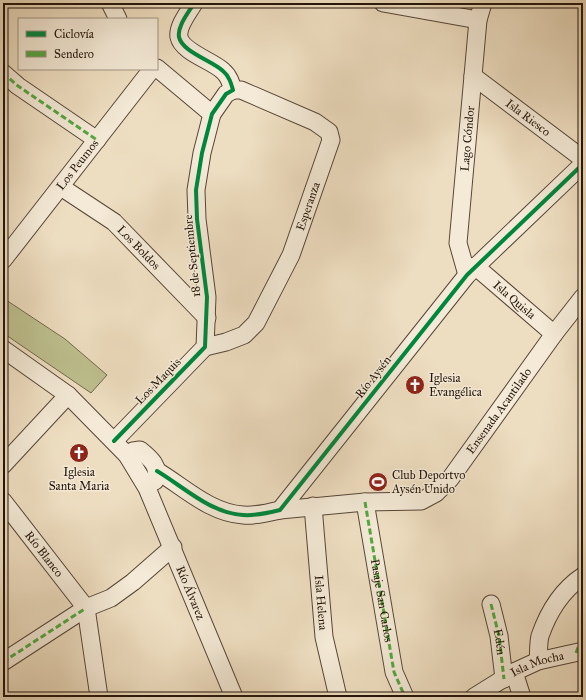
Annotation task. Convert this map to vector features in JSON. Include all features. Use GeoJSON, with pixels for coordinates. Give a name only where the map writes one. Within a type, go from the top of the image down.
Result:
{"type":"FeatureCollection","features":[{"type":"Feature","properties":{"kind":"street"},"geometry":{"type":"LineString","coordinates":[[110,3],[118,18]]}},
{"type":"Feature","properties":{"kind":"street"},"geometry":{"type":"LineString","coordinates":[[194,3],[180,29],[179,38],[185,47],[223,71],[230,80],[233,90]]}},
{"type":"Feature","properties":{"kind":"street"},"geometry":{"type":"LineString","coordinates":[[383,3],[426,7],[478,20]]}},
{"type":"Feature","properties":{"kind":"street","name":"Lago Cóndor"},"geometry":{"type":"LineString","coordinates":[[471,271],[458,243],[478,20],[483,3]]}},
{"type":"Feature","properties":{"kind":"street"},"geometry":{"type":"LineString","coordinates":[[158,69],[212,114]]}},
{"type":"Feature","properties":{"kind":"street","name":"Los Peumos"},"geometry":{"type":"LineString","coordinates":[[3,260],[151,70]]}},
{"type":"Feature","properties":{"kind":"street"},"geometry":{"type":"LineString","coordinates":[[3,73],[18,86],[97,140]]}},
{"type":"Feature","properties":{"kind":"street","name":"Isla Riesco"},"geometry":{"type":"LineString","coordinates":[[473,76],[583,159]]}},
{"type":"Feature","properties":{"kind":"street","name":"18 de Septiembre"},"geometry":{"type":"LineString","coordinates":[[207,324],[207,298],[196,190],[202,152],[212,114],[226,94],[233,90]]}},
{"type":"Feature","properties":{"kind":"street","name":"Esperanza"},"geometry":{"type":"LineString","coordinates":[[205,347],[226,342],[244,335],[256,323],[291,255],[331,140],[329,132],[315,122],[241,90],[233,90]]}},
{"type":"Feature","properties":{"kind":"street","name":"Río Aysén"},"geometry":{"type":"LineString","coordinates":[[280,510],[471,271],[583,164]]}},
{"type":"Feature","properties":{"kind":"street","name":"Los Boldos"},"geometry":{"type":"LineString","coordinates":[[61,187],[114,222],[207,324]]}},
{"type":"Feature","properties":{"kind":"street","name":"Isla Quisla"},"geometry":{"type":"LineString","coordinates":[[471,271],[554,334]]}},
{"type":"Feature","properties":{"kind":"street","name":"Ensenada Acantilado"},"geometry":{"type":"LineString","coordinates":[[280,510],[365,502],[421,501],[436,493],[450,478],[554,334],[583,297]]}},
{"type":"Feature","properties":{"kind":"street"},"geometry":{"type":"LineString","coordinates":[[205,347],[207,324]]}},
{"type":"Feature","properties":{"kind":"street","name":"Los Maquis"},"geometry":{"type":"LineString","coordinates":[[114,442],[205,347]]}},
{"type":"Feature","properties":{"kind":"street"},"geometry":{"type":"LineString","coordinates":[[3,349],[68,395],[127,455],[133,451],[140,450],[150,458],[157,471],[211,506],[226,513],[245,515],[280,510]]}},
{"type":"Feature","properties":{"kind":"street"},"geometry":{"type":"LineString","coordinates":[[3,465],[68,395]]}},
{"type":"Feature","properties":{"kind":"street","name":"Río Álvarez"},"geometry":{"type":"LineString","coordinates":[[127,455],[147,488],[234,697]]}},
{"type":"Feature","properties":{"kind":"street"},"geometry":{"type":"LineString","coordinates":[[147,488],[154,482],[157,471]]}},
{"type":"Feature","properties":{"kind":"street","name":"Río Blanco"},"geometry":{"type":"LineString","coordinates":[[3,501],[86,608],[99,697]]}},
{"type":"Feature","properties":{"kind":"street","name":"Pasaje San Carlos"},"geometry":{"type":"LineString","coordinates":[[365,502],[394,672],[404,697]]}},
{"type":"Feature","properties":{"kind":"street","name":"Isla Helena"},"geometry":{"type":"LineString","coordinates":[[313,506],[324,637],[338,697]]}},
{"type":"Feature","properties":{"kind":"street"},"geometry":{"type":"LineString","coordinates":[[3,662],[86,608],[111,598],[133,582],[172,547]]}},
{"type":"Feature","properties":{"kind":"street"},"geometry":{"type":"LineString","coordinates":[[538,661],[540,638],[548,618],[560,597],[574,582],[583,576]]}},
{"type":"Feature","properties":{"kind":"street","name":"Edén"},"geometry":{"type":"LineString","coordinates":[[491,604],[509,676],[522,697]]}},
{"type":"Feature","properties":{"kind":"street","name":"Isla Mocha"},"geometry":{"type":"LineString","coordinates":[[474,697],[538,661],[583,651]]}},
{"type":"Feature","properties":{"kind":"green space"},"geometry":{"type":"Polygon","coordinates":[[[3,298],[65,339],[107,375],[91,393],[3,333],[3,298]]]}},
{"type":"Feature","properties":{"kind":"marked path"},"geometry":{"type":"LineString","coordinates":[[3,73],[18,86],[97,140]]}},
{"type":"Feature","properties":{"kind":"marked path"},"geometry":{"type":"LineString","coordinates":[[365,502],[394,672],[405,697]]}},
{"type":"Feature","properties":{"kind":"marked path"},"geometry":{"type":"LineString","coordinates":[[491,604],[499,636],[504,679]]}},
{"type":"Feature","properties":{"kind":"marked path"},"geometry":{"type":"LineString","coordinates":[[3,662],[86,608]]}},
{"type":"Feature","properties":{"kind":"marked path"},"geometry":{"type":"LineString","coordinates":[[576,653],[583,634]]}},
{"type":"Feature","properties":{"kind":"cycle path"},"geometry":{"type":"LineString","coordinates":[[114,441],[205,347],[207,297],[197,219],[196,190],[202,153],[212,114],[226,94],[233,90],[231,82],[223,71],[192,52],[181,42],[179,37],[180,28],[194,3]]}},
{"type":"Feature","properties":{"kind":"cycle path"},"geometry":{"type":"LineString","coordinates":[[157,471],[219,510],[243,515],[252,515],[280,510],[467,275],[583,164]]}},
{"type":"Feature","properties":{"kind":"place","name":"Iglesia Evangélica"},"geometry":{"type":"Point","coordinates":[415,385]}},
{"type":"Feature","properties":{"kind":"place","name":"Iglesia Santa Maria"},"geometry":{"type":"Point","coordinates":[79,453]}},
{"type":"Feature","properties":{"kind":"place","name":"Club Deportvo Aysén Unido"},"geometry":{"type":"Point","coordinates":[378,482]}}]}
